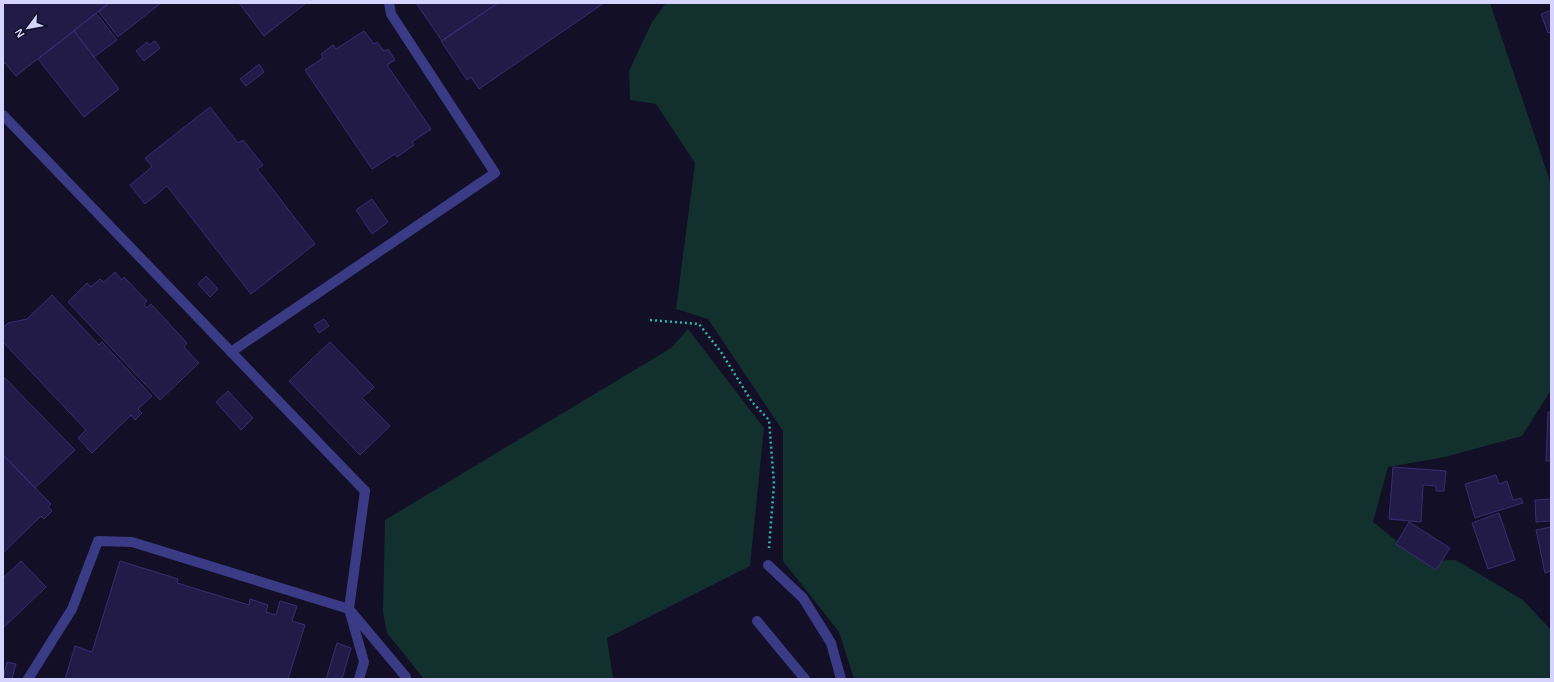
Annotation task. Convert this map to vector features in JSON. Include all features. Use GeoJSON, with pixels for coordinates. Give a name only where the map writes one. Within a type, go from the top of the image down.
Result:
{"type":"FeatureCollection","features":[{"type":"Feature","properties":{"kind":"street"},"geometry":{"type":"LineString","coordinates":[[231,352],[495,173],[391,14],[389,3]]}},
{"type":"Feature","properties":{"kind":"street"},"geometry":{"type":"LineString","coordinates":[[3,115],[365,491],[349,609],[364,662],[359,679]]}},
{"type":"Feature","properties":{"kind":"street"},"geometry":{"type":"LineString","coordinates":[[28,679],[72,609],[98,541],[132,542],[349,609],[406,677],[406,679]]}},
{"type":"Feature","properties":{"kind":"street"},"geometry":{"type":"LineString","coordinates":[[768,565],[803,598],[831,643],[841,679]]}},
{"type":"Feature","properties":{"kind":"street"},"geometry":{"type":"LineString","coordinates":[[757,622],[805,679]]}},
{"type":"Feature","properties":{"kind":"path"},"geometry":{"type":"LineString","coordinates":[[650,320],[699,324],[721,352],[752,402],[769,420],[774,484],[768,565]]}},
{"type":"Feature","properties":{"kind":"green space"},"geometry":{"type":"Polygon","coordinates":[[[666,3],[1490,3],[1551,184],[1551,390],[1522,436],[1445,457],[1388,467],[1373,522],[1422,561],[1456,560],[1523,600],[1551,630],[1551,679],[854,679],[839,632],[783,561],[783,431],[708,319],[676,309],[695,163],[656,104],[630,100],[629,71],[652,22],[666,3]]]}},
{"type":"Feature","properties":{"kind":"green space"},"geometry":{"type":"Polygon","coordinates":[[[688,329],[764,428],[750,566],[607,638],[613,679],[424,679],[387,633],[383,612],[385,520],[671,348],[688,329]]]}},
{"type":"Feature","properties":{"kind":"building"},"geometry":{"type":"Polygon","coordinates":[[[3,3],[109,3],[16,76],[5,63],[3,64],[3,3]]]}},
{"type":"Feature","properties":{"kind":"building"},"geometry":{"type":"Polygon","coordinates":[[[109,3],[161,3],[118,37],[99,12],[109,3]]]}},
{"type":"Feature","properties":{"kind":"building"},"geometry":{"type":"Polygon","coordinates":[[[239,3],[306,3],[264,36],[239,3]]]}},
{"type":"Feature","properties":{"kind":"building"},"geometry":{"type":"Polygon","coordinates":[[[416,3],[498,3],[442,41],[416,3]]]}},
{"type":"Feature","properties":{"kind":"building"},"geometry":{"type":"Polygon","coordinates":[[[498,3],[604,3],[479,89],[471,77],[467,80],[441,41],[498,3]]]}},
{"type":"Feature","properties":{"kind":"building"},"geometry":{"type":"Polygon","coordinates":[[[1551,10],[1551,32],[1548,33],[1541,14],[1551,10]]]}},
{"type":"Feature","properties":{"kind":"building"},"geometry":{"type":"Polygon","coordinates":[[[96,13],[117,40],[94,57],[74,31],[96,13]]]}},
{"type":"Feature","properties":{"kind":"building"},"geometry":{"type":"Polygon","coordinates":[[[74,31],[119,89],[84,117],[38,59],[74,31]]]}},
{"type":"Feature","properties":{"kind":"building"},"geometry":{"type":"Polygon","coordinates":[[[364,31],[374,44],[377,42],[384,51],[388,49],[395,60],[387,65],[431,129],[412,142],[414,145],[397,157],[395,154],[372,169],[305,70],[323,58],[321,54],[333,45],[336,49],[364,31]]]}},
{"type":"Feature","properties":{"kind":"building"},"geometry":{"type":"Polygon","coordinates":[[[155,41],[160,48],[144,61],[136,51],[147,42],[149,45],[155,41]]]}},
{"type":"Feature","properties":{"kind":"building"},"geometry":{"type":"Polygon","coordinates":[[[259,64],[264,72],[246,86],[240,79],[259,64]]]}},
{"type":"Feature","properties":{"kind":"building"},"geometry":{"type":"Polygon","coordinates":[[[210,107],[238,143],[243,140],[263,165],[257,169],[315,244],[251,294],[167,186],[145,204],[130,185],[152,167],[145,158],[210,107]]]}},
{"type":"Feature","properties":{"kind":"building"},"geometry":{"type":"Polygon","coordinates":[[[372,199],[388,222],[372,234],[356,210],[372,199]]]}},
{"type":"Feature","properties":{"kind":"building"},"geometry":{"type":"Polygon","coordinates":[[[115,272],[122,280],[124,277],[147,301],[144,304],[147,308],[151,304],[187,343],[184,347],[199,363],[160,400],[68,302],[87,283],[91,287],[100,279],[104,282],[115,272]]]}},
{"type":"Feature","properties":{"kind":"building"},"geometry":{"type":"Polygon","coordinates":[[[206,276],[218,289],[210,297],[198,284],[206,276]]]}},
{"type":"Feature","properties":{"kind":"building"},"geometry":{"type":"Polygon","coordinates":[[[52,295],[99,345],[102,342],[152,396],[138,409],[142,413],[135,420],[131,415],[92,453],[78,438],[86,430],[3,342],[3,328],[8,323],[27,319],[52,295]]]}},
{"type":"Feature","properties":{"kind":"building"},"geometry":{"type":"Polygon","coordinates":[[[324,319],[329,326],[319,333],[314,325],[324,319]]]}},
{"type":"Feature","properties":{"kind":"building"},"geometry":{"type":"Polygon","coordinates":[[[330,342],[374,387],[362,398],[390,426],[360,455],[289,381],[330,342]]]}},
{"type":"Feature","properties":{"kind":"building"},"geometry":{"type":"Polygon","coordinates":[[[3,376],[75,450],[35,488],[3,455],[3,376]]]}},
{"type":"Feature","properties":{"kind":"building"},"geometry":{"type":"Polygon","coordinates":[[[228,391],[253,418],[241,430],[216,402],[228,391]]]}},
{"type":"Feature","properties":{"kind":"building"},"geometry":{"type":"Polygon","coordinates":[[[1548,412],[1551,412],[1551,461],[1546,461],[1548,412]]]}},
{"type":"Feature","properties":{"kind":"building"},"geometry":{"type":"Polygon","coordinates":[[[3,455],[51,504],[48,507],[52,511],[44,519],[41,516],[3,553],[3,455]]]}},
{"type":"Feature","properties":{"kind":"building"},"geometry":{"type":"Polygon","coordinates":[[[1393,467],[1446,471],[1444,491],[1436,491],[1436,486],[1423,485],[1421,522],[1389,519],[1393,467]]]}},
{"type":"Feature","properties":{"kind":"building"},"geometry":{"type":"Polygon","coordinates":[[[1496,475],[1499,484],[1507,481],[1513,500],[1521,498],[1523,503],[1475,518],[1465,484],[1496,475]]]}},
{"type":"Feature","properties":{"kind":"building"},"geometry":{"type":"Polygon","coordinates":[[[1551,499],[1551,521],[1536,522],[1535,500],[1551,499]]]}},
{"type":"Feature","properties":{"kind":"building"},"geometry":{"type":"Polygon","coordinates":[[[1499,513],[1515,560],[1488,569],[1472,523],[1499,513]]]}},
{"type":"Feature","properties":{"kind":"building"},"geometry":{"type":"Polygon","coordinates":[[[1409,522],[1450,548],[1436,570],[1396,544],[1409,522]]]}},
{"type":"Feature","properties":{"kind":"building"},"geometry":{"type":"Polygon","coordinates":[[[1551,527],[1551,571],[1545,573],[1536,530],[1551,527]]]}},
{"type":"Feature","properties":{"kind":"building"},"geometry":{"type":"Polygon","coordinates":[[[21,561],[46,587],[3,628],[3,578],[21,561]]]}},
{"type":"Feature","properties":{"kind":"building"},"geometry":{"type":"Polygon","coordinates":[[[120,561],[178,579],[177,583],[249,605],[250,599],[268,605],[266,612],[276,615],[280,601],[297,606],[292,621],[305,625],[288,679],[65,679],[75,646],[92,652],[120,561]]]}},
{"type":"Feature","properties":{"kind":"building"},"geometry":{"type":"Polygon","coordinates":[[[337,643],[351,648],[342,679],[326,679],[337,643]]]}},
{"type":"Feature","properties":{"kind":"building"},"geometry":{"type":"Polygon","coordinates":[[[7,662],[16,664],[12,679],[3,679],[7,662]]]}}]}
